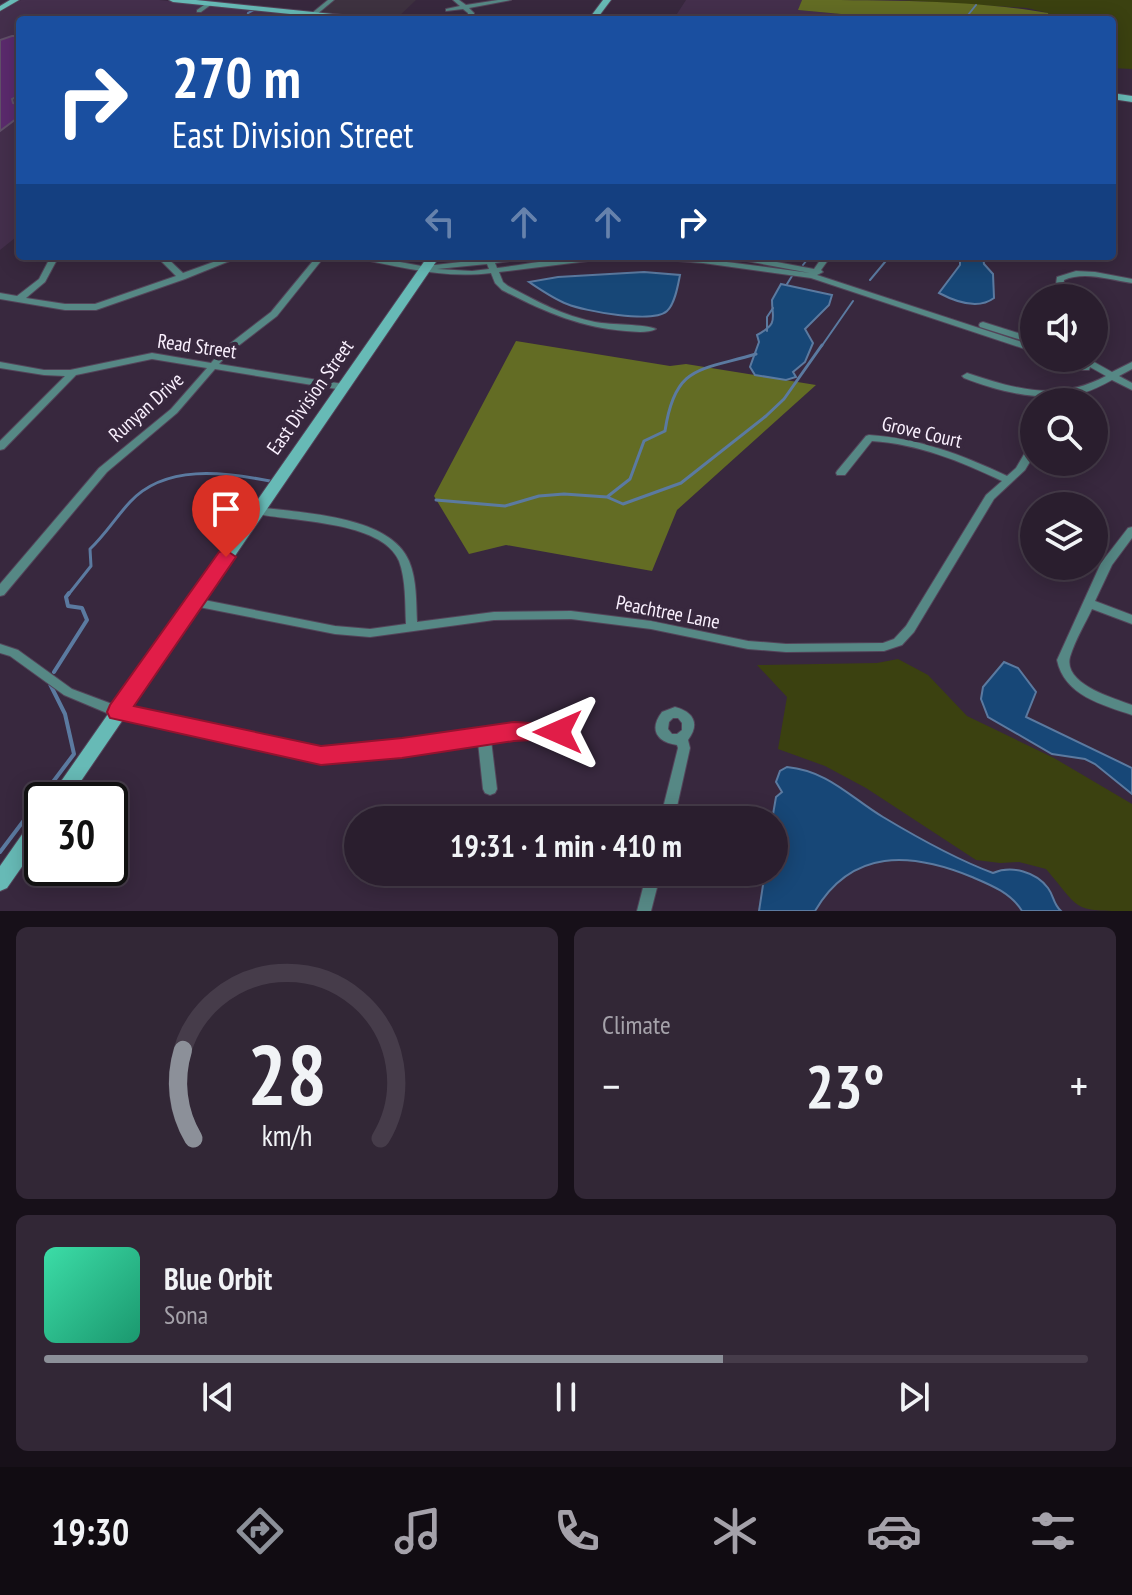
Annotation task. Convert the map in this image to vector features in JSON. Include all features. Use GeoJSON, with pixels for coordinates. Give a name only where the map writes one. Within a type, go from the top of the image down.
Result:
{"type":"FeatureCollection","features":[{"type":"Feature","properties":{"kind":"street"},"geometry":{"type":"LineString","coordinates":[[0,9],[15,0]]}},
{"type":"Feature","properties":{"kind":"street"},"geometry":{"type":"LineString","coordinates":[[173,0],[333,16]]}},
{"type":"Feature","properties":{"kind":"street"},"geometry":{"type":"LineString","coordinates":[[314,14],[331,0]]}},
{"type":"Feature","properties":{"kind":"street"},"geometry":{"type":"LineString","coordinates":[[456,0],[471,16]]}},
{"type":"Feature","properties":{"kind":"street"},"geometry":{"type":"LineString","coordinates":[[448,10],[508,0]]}},
{"type":"Feature","properties":{"kind":"street"},"geometry":{"type":"LineString","coordinates":[[199,11],[209,4]]}},
{"type":"Feature","properties":{"kind":"street"},"geometry":{"type":"LineString","coordinates":[[19,299],[42,280],[53,260]]}},
{"type":"Feature","properties":{"kind":"street"},"geometry":{"type":"LineString","coordinates":[[164,260],[182,277]]}},
{"type":"Feature","properties":{"kind":"street"},"geometry":{"type":"LineString","coordinates":[[0,296],[65,307],[96,307],[227,260]]}},
{"type":"Feature","properties":{"kind":"street","name":"Runyan Drive"},"geometry":{"type":"LineString","coordinates":[[0,592],[103,470],[174,411],[238,341],[274,314],[318,260]]}},
{"type":"Feature","properties":{"kind":"street"},"geometry":{"type":"LineString","coordinates":[[405,260],[430,262],[438,273],[570,260]]}},
{"type":"Feature","properties":{"kind":"street"},"geometry":{"type":"LineString","coordinates":[[454,270],[472,273],[518,260]]}},
{"type":"Feature","properties":{"kind":"street"},"geometry":{"type":"LineString","coordinates":[[693,260],[814,274]]}},
{"type":"Feature","properties":{"kind":"street"},"geometry":{"type":"LineString","coordinates":[[749,260],[814,274],[1020,339]]}},
{"type":"Feature","properties":{"kind":"street"},"geometry":{"type":"LineString","coordinates":[[814,274],[824,260]]}},
{"type":"Feature","properties":{"kind":"street","name":"East Division Street"},"geometry":{"type":"LineString","coordinates":[[69,782],[430,262]]}},
{"type":"Feature","properties":{"kind":"street"},"geometry":{"type":"LineString","coordinates":[[493,267],[505,288],[562,318],[629,330],[652,329]]}},
{"type":"Feature","properties":{"kind":"street"},"geometry":{"type":"LineString","coordinates":[[1059,284],[1060,279],[1066,276],[1085,274],[1132,281]]}},
{"type":"Feature","properties":{"kind":"street","name":"Read Street"},"geometry":{"type":"LineString","coordinates":[[0,365],[53,374],[152,356],[343,387]]}},
{"type":"Feature","properties":{"kind":"street"},"geometry":{"type":"LineString","coordinates":[[967,376],[996,385],[1071,394],[1132,365]]}},
{"type":"Feature","properties":{"kind":"street"},"geometry":{"type":"LineString","coordinates":[[0,447],[74,372]]}},
{"type":"Feature","properties":{"kind":"street"},"geometry":{"type":"LineString","coordinates":[[1100,372],[1111,376]]}},
{"type":"Feature","properties":{"kind":"street"},"geometry":{"type":"LineString","coordinates":[[1104,372],[1132,387]]}},
{"type":"Feature","properties":{"kind":"street","name":"Grove Court"},"geometry":{"type":"LineString","coordinates":[[841,473],[869,438],[881,438],[950,454],[1008,480]]}},
{"type":"Feature","properties":{"kind":"street","name":"Peachtree Lane"},"geometry":{"type":"LineString","coordinates":[[194,602],[335,630],[370,633],[494,616],[571,615],[651,625],[748,645],[841,649],[884,647],[898,642],[910,629],[990,497],[1020,467]]}},
{"type":"Feature","properties":{"kind":"street"},"geometry":{"type":"LineString","coordinates":[[257,511],[363,528],[390,542],[401,555],[412,627]]}},
{"type":"Feature","properties":{"kind":"street"},"geometry":{"type":"LineString","coordinates":[[1132,531],[1107,563],[1063,660],[1067,677],[1088,691],[1132,710]]}},
{"type":"Feature","properties":{"kind":"street"},"geometry":{"type":"LineString","coordinates":[[1089,603],[1132,620]]}},
{"type":"Feature","properties":{"kind":"street"},"geometry":{"type":"LineString","coordinates":[[0,648],[14,653],[68,692],[118,712],[321,755],[541,730],[575,733]]}},
{"type":"Feature","properties":{"kind":"street"},"geometry":{"type":"LineString","coordinates":[[484,736],[490,789]]}},
{"type":"Feature","properties":{"kind":"street"},"geometry":{"type":"LineString","coordinates":[[670,806],[684,748],[681,738]]}},
{"type":"Feature","properties":{"kind":"street"},"geometry":{"type":"LineString","coordinates":[[0,882],[24,848]]}},
{"type":"Feature","properties":{"kind":"street"},"geometry":{"type":"LineString","coordinates":[[644,911],[650,886]]}},
{"type":"Feature","properties":{"kind":"shaded area"},"geometry":{"type":"Polygon","coordinates":[[[21,0],[159,0],[315,16],[16,16],[16,237],[0,250],[0,12],[21,0]]]}},
{"type":"Feature","properties":{"kind":"shaded area"},"geometry":{"type":"Polygon","coordinates":[[[333,0],[416,0],[399,16],[317,13],[333,0]]]}},
{"type":"Feature","properties":{"kind":"shaded area"},"geometry":{"type":"Polygon","coordinates":[[[686,0],[802,0],[799,10],[846,16],[676,16],[686,0]]]}},
{"type":"Feature","properties":{"kind":"green space"},"geometry":{"type":"Polygon","coordinates":[[[802,0],[926,2],[989,5],[1048,13],[1049,16],[846,16],[798,10],[802,0]]]}},
{"type":"Feature","properties":{"kind":"green space"},"geometry":{"type":"Polygon","coordinates":[[[900,0],[1132,0],[1132,69],[1116,68],[1116,16],[1049,16],[1048,13],[1027,8],[900,0]]]}},
{"type":"Feature","properties":{"kind":"green space"},"geometry":{"type":"Polygon","coordinates":[[[516,341],[816,385],[677,510],[652,571],[506,545],[469,554],[434,496],[516,341]]]}},
{"type":"Feature","properties":{"kind":"green space"},"geometry":{"type":"Polygon","coordinates":[[[898,659],[928,675],[967,716],[1054,758],[1132,804],[1132,911],[1080,906],[1046,869],[1019,862],[976,860],[866,788],[825,766],[778,749],[787,697],[757,665],[877,663],[898,659]]]}},
{"type":"Feature","properties":{"kind":"water"},"geometry":{"type":"Polygon","coordinates":[[[960,260],[984,260],[993,274],[994,298],[974,304],[939,293],[960,265],[960,260]]]}},
{"type":"Feature","properties":{"kind":"water"},"geometry":{"type":"Polygon","coordinates":[[[644,272],[680,275],[672,304],[659,315],[618,315],[576,307],[557,300],[529,282],[558,277],[644,272]]]}},
{"type":"Feature","properties":{"kind":"water"},"geometry":{"type":"Polygon","coordinates":[[[781,284],[832,295],[829,305],[805,329],[813,343],[805,362],[793,372],[796,377],[786,380],[755,375],[750,367],[759,342],[757,335],[773,320],[772,300],[781,284]]]}},
{"type":"Feature","properties":{"kind":"water"},"geometry":{"type":"Polygon","coordinates":[[[1004,662],[1018,668],[1036,692],[1026,717],[1132,768],[1132,794],[1095,764],[1085,759],[1052,754],[988,717],[981,699],[983,687],[1004,662]]]}},
{"type":"Feature","properties":{"kind":"water"},"geometry":{"type":"Polygon","coordinates":[[[787,767],[802,769],[827,779],[896,825],[937,848],[993,873],[1016,870],[1030,874],[1043,882],[1061,911],[1022,911],[1006,894],[979,880],[927,863],[905,860],[865,866],[847,876],[830,890],[815,911],[759,911],[763,886],[788,886],[788,806],[774,806],[776,797],[782,792],[776,782],[780,771],[787,767]]]}},
{"type":"Feature","properties":{"kind":"building"},"geometry":{"type":"Polygon","coordinates":[[[16,36],[16,97],[12,99],[16,104],[16,119],[0,131],[0,40],[16,36]]]}},
{"type":"Feature","properties":{"kind":"waterway"},"geometry":{"type":"LineString","coordinates":[[966,16],[976,5]]}},
{"type":"Feature","properties":{"kind":"waterway"},"geometry":{"type":"LineString","coordinates":[[248,16],[256,9]]}},
{"type":"Feature","properties":{"kind":"waterway"},"geometry":{"type":"LineString","coordinates":[[803,265],[807,260]]}},
{"type":"Feature","properties":{"kind":"waterway"},"geometry":{"type":"LineString","coordinates":[[870,280],[887,260]]}},
{"type":"Feature","properties":{"kind":"waterway"},"geometry":{"type":"LineString","coordinates":[[787,284],[792,276]]}},
{"type":"Feature","properties":{"kind":"waterway"},"geometry":{"type":"LineString","coordinates":[[821,347],[853,301]]}},
{"type":"Feature","properties":{"kind":"waterway"},"geometry":{"type":"LineString","coordinates":[[767,331],[767,317],[773,308]]}},
{"type":"Feature","properties":{"kind":"waterway"},"geometry":{"type":"LineString","coordinates":[[607,497],[623,504],[681,483],[784,399],[822,345]]}},
{"type":"Feature","properties":{"kind":"waterway"},"geometry":{"type":"LineString","coordinates":[[607,497],[630,479],[644,441],[665,431],[669,409],[683,382],[705,368],[756,354]]}},
{"type":"Feature","properties":{"kind":"waterway"},"geometry":{"type":"LineString","coordinates":[[68,595],[91,566],[90,549],[144,490],[160,481],[196,474],[234,475],[270,481]]}},
{"type":"Feature","properties":{"kind":"waterway"},"geometry":{"type":"LineString","coordinates":[[436,500],[505,506],[539,496],[607,497]]}},
{"type":"Feature","properties":{"kind":"waterway"},"geometry":{"type":"LineString","coordinates":[[54,672],[87,620],[82,608],[68,606],[66,597],[69,593]]}},
{"type":"Feature","properties":{"kind":"waterway"},"geometry":{"type":"LineString","coordinates":[[0,852],[74,754],[65,714],[50,684]]}},
{"type":"Feature","properties":{"kind":"route"},"geometry":{"type":"LineString","coordinates":[[226,557],[118,712],[321,755],[402,748],[514,731],[558,732]]}}]}
